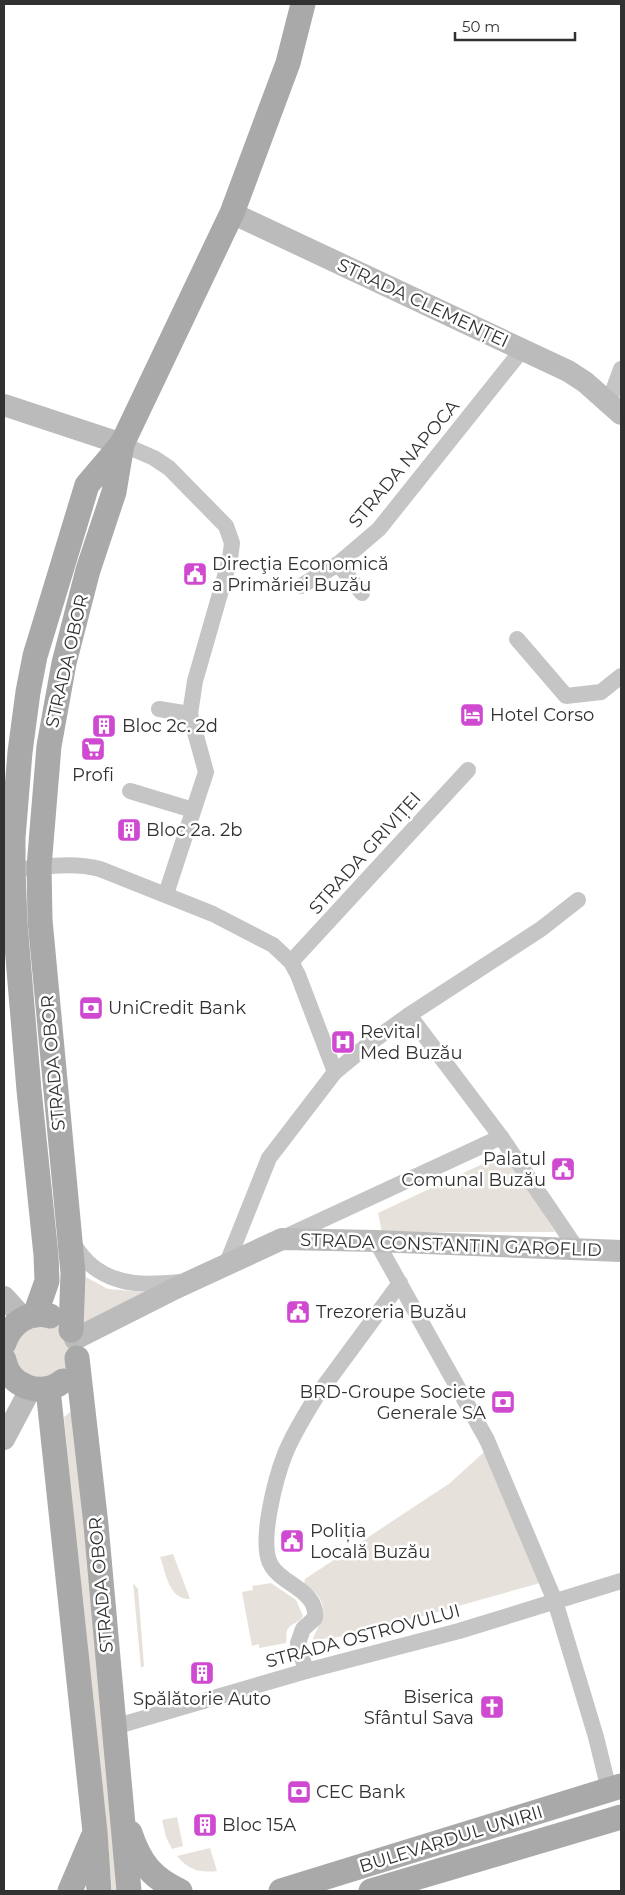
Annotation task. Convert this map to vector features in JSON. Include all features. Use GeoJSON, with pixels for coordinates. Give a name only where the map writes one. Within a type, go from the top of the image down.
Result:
{"type":"FeatureCollection","features":[{"type":"Feature","properties":{"kind":"main road"},"geometry":{"type":"LineString","coordinates":[[122,444],[232,213],[288,63],[303,4]]}},
{"type":"Feature","properties":{"kind":"main road","name":"STRADA OBOR"},"geometry":{"type":"LineString","coordinates":[[122,444],[114,492],[88,570],[64,663],[49,746],[39,866],[40,920],[73,1273],[74,1343],[96,1525],[122,1811]]}},
{"type":"Feature","properties":{"kind":"main road","name":"STRADA OBOR"},"geometry":{"type":"LineString","coordinates":[[29,1316],[47,1281],[15,922],[8,871],[13,838],[20,752],[35,656],[87,484],[122,444]]}},
{"type":"Feature","properties":{"kind":"main road"},"geometry":{"type":"LineString","coordinates":[[4,1343],[14,1324],[29,1316],[55,1317],[74,1343],[74,1369],[58,1385],[39,1389],[14,1380],[4,1360]]}},
{"type":"Feature","properties":{"kind":"main road","name":"STRADA OBOR"},"geometry":{"type":"LineString","coordinates":[[39,1389],[95,1832],[99,1891]]}},
{"type":"Feature","properties":{"kind":"main road","name":"BULEVARDUL UNIRII"},"geometry":{"type":"LineString","coordinates":[[280,1891],[615,1788]]}},
{"type":"Feature","properties":{"kind":"main road"},"geometry":{"type":"LineString","coordinates":[[122,1811],[129,1891]]}},
{"type":"Feature","properties":{"kind":"main road"},"geometry":{"type":"LineString","coordinates":[[122,1811],[134,1844],[146,1866],[166,1884],[180,1891]]}},
{"type":"Feature","properties":{"kind":"main road","name":"BULEVARDUL UNIRII"},"geometry":{"type":"LineString","coordinates":[[371,1891],[621,1817]]}},
{"type":"Feature","properties":{"kind":"main road"},"geometry":{"type":"LineString","coordinates":[[70,1891],[95,1832]]}},
{"type":"Feature","properties":{"kind":"street","name":"STRADA CLEMENȚEI"},"geometry":{"type":"LineString","coordinates":[[232,213],[568,371],[585,382],[615,408]]}},
{"type":"Feature","properties":{"kind":"street","name":"STRADA NAPOCA"},"geometry":{"type":"LineString","coordinates":[[301,586],[338,564],[380,529],[522,350]]}},
{"type":"Feature","properties":{"kind":"street"},"geometry":{"type":"LineString","coordinates":[[615,408],[621,369]]}},
{"type":"Feature","properties":{"kind":"street"},"geometry":{"type":"LineString","coordinates":[[4,405],[122,444],[154,458],[169,468],[226,526],[230,535],[230,559],[195,681],[190,714],[206,772],[166,894]]}},
{"type":"Feature","properties":{"kind":"street"},"geometry":{"type":"LineString","coordinates":[[338,564],[362,593]]}},
{"type":"Feature","properties":{"kind":"street"},"geometry":{"type":"LineString","coordinates":[[517,639],[566,696],[601,692],[621,676]]}},
{"type":"Feature","properties":{"kind":"street"},"geometry":{"type":"LineString","coordinates":[[159,709],[190,714]]}},
{"type":"Feature","properties":{"kind":"street","name":"STRADA GRIVIȚEI"},"geometry":{"type":"LineString","coordinates":[[291,962],[468,770]]}},
{"type":"Feature","properties":{"kind":"street"},"geometry":{"type":"LineString","coordinates":[[130,791],[193,810]]}},
{"type":"Feature","properties":{"kind":"street"},"geometry":{"type":"LineString","coordinates":[[8,871],[39,866],[88,866],[113,873],[213,914],[273,945],[291,962],[302,984],[335,1072]]}},
{"type":"Feature","properties":{"kind":"street"},"geometry":{"type":"LineString","coordinates":[[227,1263],[269,1158],[335,1072],[370,1043],[409,1015],[541,930],[578,900]]}},
{"type":"Feature","properties":{"kind":"street"},"geometry":{"type":"LineString","coordinates":[[409,1015],[501,1137],[577,1249]]}},
{"type":"Feature","properties":{"kind":"street"},"geometry":{"type":"LineString","coordinates":[[74,1343],[227,1263],[501,1137]]}},
{"type":"Feature","properties":{"kind":"street"},"geometry":{"type":"LineString","coordinates":[[70,1239],[90,1264],[120,1281],[154,1284],[190,1281]]}},
{"type":"Feature","properties":{"kind":"street","name":"STRADA CONSTANTIN GAROFLID"},"geometry":{"type":"LineString","coordinates":[[282,1239],[621,1251]]}},
{"type":"Feature","properties":{"kind":"street"},"geometry":{"type":"LineString","coordinates":[[376,1241],[487,1440],[556,1601],[596,1737],[615,1788]]}},
{"type":"Feature","properties":{"kind":"street"},"geometry":{"type":"LineString","coordinates":[[306,1672],[298,1643],[303,1629],[315,1618],[316,1613],[310,1599],[278,1574],[271,1565],[268,1556],[266,1532],[273,1492],[285,1454],[316,1397],[400,1283]]}},
{"type":"Feature","properties":{"kind":"street"},"geometry":{"type":"LineString","coordinates":[[4,1297],[29,1316]]}},
{"type":"Feature","properties":{"kind":"street"},"geometry":{"type":"LineString","coordinates":[[4,1439],[39,1389]]}},
{"type":"Feature","properties":{"kind":"street","name":"STRADA OSTROVULUI"},"geometry":{"type":"LineString","coordinates":[[114,1727],[459,1630],[621,1581]]}},
{"type":"Feature","properties":{"kind":"shaded area"},"geometry":{"type":"Polygon","coordinates":[[[506,1153],[555,1232],[382,1232],[378,1213],[506,1153]]]}},
{"type":"Feature","properties":{"kind":"shaded area"},"geometry":{"type":"Polygon","coordinates":[[[84,1276],[108,1289],[145,1292],[83,1324],[84,1276]]]}},
{"type":"Feature","properties":{"kind":"shaded area"},"geometry":{"type":"Polygon","coordinates":[[[54,1323],[66,1337],[69,1345],[70,1353],[66,1368],[52,1380],[16,1372],[10,1341],[15,1332],[54,1323]]]}},
{"type":"Feature","properties":{"kind":"shaded area"},"geometry":{"type":"Polygon","coordinates":[[[76,1407],[119,1891],[112,1891],[64,1417],[76,1407]]]}},
{"type":"Feature","properties":{"kind":"shaded area"},"geometry":{"type":"Polygon","coordinates":[[[485,1453],[540,1583],[354,1635],[314,1640],[313,1638],[320,1622],[323,1608],[318,1596],[304,1584],[305,1579],[450,1483],[485,1453]]]}},
{"type":"Feature","properties":{"kind":"shaded area"},"geometry":{"type":"Polygon","coordinates":[[[173,1554],[190,1599],[177,1595],[169,1584],[160,1557],[173,1554]]]}},
{"type":"Feature","properties":{"kind":"shaded area"},"geometry":{"type":"Polygon","coordinates":[[[133,1583],[138,1589],[144,1666],[141,1668],[133,1583]]]}},
{"type":"Feature","properties":{"kind":"shaded area"},"geometry":{"type":"Polygon","coordinates":[[[271,1583],[296,1600],[303,1616],[287,1630],[286,1643],[259,1648],[259,1644],[252,1646],[242,1592],[253,1590],[252,1586],[271,1583]]]}},
{"type":"Feature","properties":{"kind":"shaded area"},"geometry":{"type":"Polygon","coordinates":[[[177,1817],[183,1846],[172,1849],[166,1837],[162,1820],[177,1817]]]}},
{"type":"Feature","properties":{"kind":"shaded area"},"geometry":{"type":"Polygon","coordinates":[[[210,1848],[217,1871],[195,1870],[186,1865],[177,1856],[210,1848]]]}},
{"type":"Feature","properties":{"kind":"place","name":"Direcţia Economică a Primăriei Buzău"},"geometry":{"type":"Point","coordinates":[195,574]}},
{"type":"Feature","properties":{"kind":"place","name":"Hotel Corso"},"geometry":{"type":"Point","coordinates":[472,715]}},
{"type":"Feature","properties":{"kind":"place","name":"Bloc 2c. 2d"},"geometry":{"type":"Point","coordinates":[104,726]}},
{"type":"Feature","properties":{"kind":"place","name":"Profi"},"geometry":{"type":"Point","coordinates":[93,749]}},
{"type":"Feature","properties":{"kind":"place","name":"Bloc 2a. 2b"},"geometry":{"type":"Point","coordinates":[129,830]}},
{"type":"Feature","properties":{"kind":"place","name":"UniCredit Bank"},"geometry":{"type":"Point","coordinates":[91,1008]}},
{"type":"Feature","properties":{"kind":"place","name":"Revital Med Buzău"},"geometry":{"type":"Point","coordinates":[343,1042]}},
{"type":"Feature","properties":{"kind":"place","name":"Palatul Comunal Buzău"},"geometry":{"type":"Point","coordinates":[563,1169]}},
{"type":"Feature","properties":{"kind":"place","name":"Trezoreria Buzău"},"geometry":{"type":"Point","coordinates":[298,1312]}},
{"type":"Feature","properties":{"kind":"place","name":"BRD-Groupe Societe Generale SA"},"geometry":{"type":"Point","coordinates":[503,1402]}},
{"type":"Feature","properties":{"kind":"place","name":"Poliția Locală Buzău"},"geometry":{"type":"Point","coordinates":[292,1541]}},
{"type":"Feature","properties":{"kind":"place","name":"Spălătorie Auto"},"geometry":{"type":"Point","coordinates":[202,1673]}},
{"type":"Feature","properties":{"kind":"place","name":"Biserica Sfântul Sava"},"geometry":{"type":"Point","coordinates":[492,1707]}},
{"type":"Feature","properties":{"kind":"place","name":"CEC Bank"},"geometry":{"type":"Point","coordinates":[299,1792]}},
{"type":"Feature","properties":{"kind":"place","name":"Bloc 15A"},"geometry":{"type":"Point","coordinates":[205,1825]}}]}
